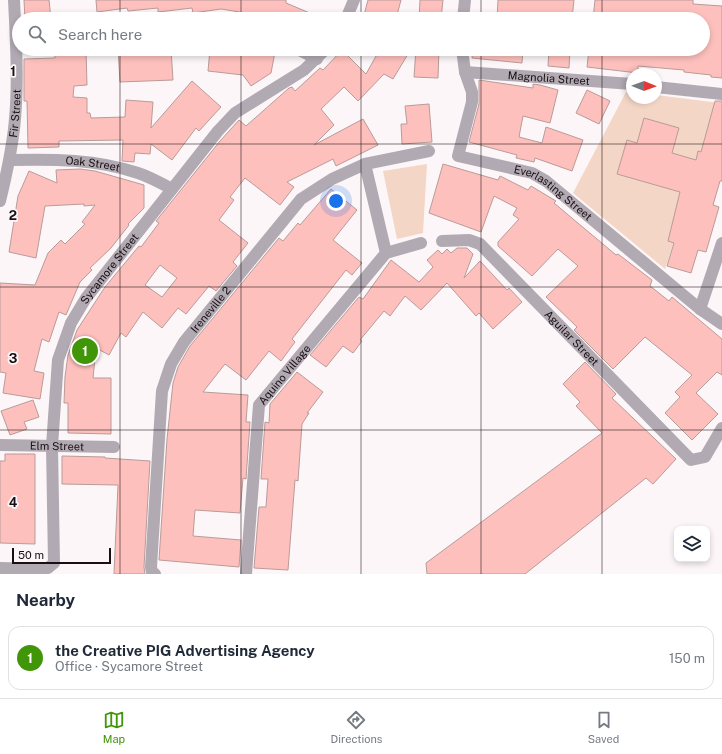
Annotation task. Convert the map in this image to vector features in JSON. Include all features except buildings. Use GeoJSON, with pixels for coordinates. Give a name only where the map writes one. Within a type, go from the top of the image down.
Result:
{"type":"FeatureCollection","features":[{"type":"Feature","properties":{"kind":"street","name":"Fir Street"},"geometry":{"type":"LineString","coordinates":[[14,0],[15,12]]}},
{"type":"Feature","properties":{"kind":"street"},"geometry":{"type":"LineString","coordinates":[[349,12],[354,0]]}},
{"type":"Feature","properties":{"kind":"street"},"geometry":{"type":"LineString","coordinates":[[464,12],[465,0]]}},
{"type":"Feature","properties":{"kind":"street","name":"Fir Street"},"geometry":{"type":"LineString","coordinates":[[0,201],[10,160],[16,100],[18,56]]}},
{"type":"Feature","properties":{"kind":"street"},"geometry":{"type":"LineString","coordinates":[[311,56],[317,59]]}},
{"type":"Feature","properties":{"kind":"street","name":"Sycamore Street"},"geometry":{"type":"LineString","coordinates":[[0,568],[44,569],[52,566],[54,563],[52,446],[58,360],[71,323],[86,298],[218,131],[235,113],[281,85],[320,56]]}},
{"type":"Feature","properties":{"kind":"street","name":"Everlasting Street"},"geometry":{"type":"LineString","coordinates":[[463,56],[465,72],[472,92],[472,102],[458,156],[532,173],[546,181],[700,309],[722,324]]}},
{"type":"Feature","properties":{"kind":"street","name":"Magnolia Street"},"geometry":{"type":"LineString","coordinates":[[465,72],[626,84]]}},
{"type":"Feature","properties":{"kind":"street"},"geometry":{"type":"LineString","coordinates":[[662,88],[722,94]]}},
{"type":"Feature","properties":{"kind":"street","name":"Ireneville 2"},"geometry":{"type":"LineString","coordinates":[[155,574],[152,572],[152,568],[162,391],[171,364],[184,342],[301,199],[332,179],[366,164],[429,151]]}},
{"type":"Feature","properties":{"kind":"street","name":"Oak Street"},"geometry":{"type":"LineString","coordinates":[[10,160],[61,159],[104,164],[140,173],[172,189]]}},
{"type":"Feature","properties":{"kind":"street"},"geometry":{"type":"LineString","coordinates":[[366,164],[386,253],[420,243]]}},
{"type":"Feature","properties":{"kind":"street","name":"Aguilar Street"},"geometry":{"type":"LineString","coordinates":[[442,242],[469,240],[480,244],[691,460],[705,457],[722,428]]}},
{"type":"Feature","properties":{"kind":"street"},"geometry":{"type":"LineString","coordinates":[[700,309],[722,243]]}},
{"type":"Feature","properties":{"kind":"street","name":"Aquino Village"},"geometry":{"type":"LineString","coordinates":[[246,573],[259,405],[386,253]]}},
{"type":"Feature","properties":{"kind":"street","name":"Elm Street"},"geometry":{"type":"LineString","coordinates":[[0,445],[114,448]]}},
{"type":"Feature","properties":{"kind":"shaded area"},"geometry":{"type":"Polygon","coordinates":[[[626,92],[626,104],[662,104],[662,96],[720,103],[665,269],[573,193],[626,92]]]}},
{"type":"Feature","properties":{"kind":"shaded area"},"geometry":{"type":"Polygon","coordinates":[[[427,164],[423,233],[397,239],[383,171],[427,164]]]}},
{"type":"Feature","properties":{"kind":"place","name":"the Creative PIG Advertising Agency"},"geometry":{"type":"Point","coordinates":[85,351]}}]}
